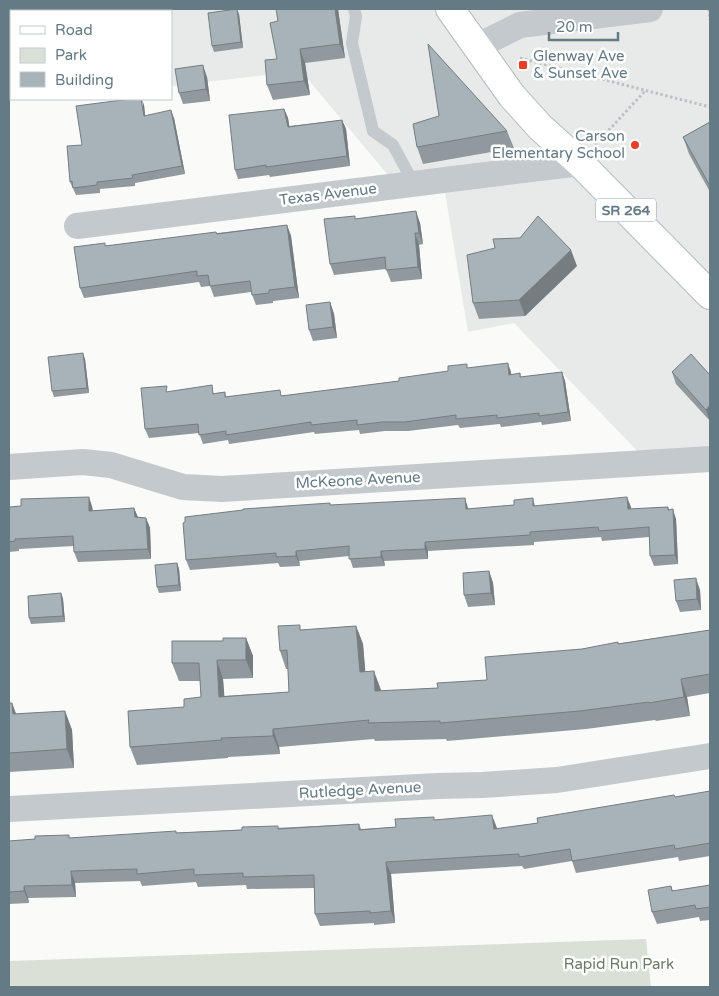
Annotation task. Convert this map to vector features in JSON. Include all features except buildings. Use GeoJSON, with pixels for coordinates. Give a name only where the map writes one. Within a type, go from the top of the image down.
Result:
{"type":"FeatureCollection","features":[{"type":"Feature","properties":{"kind":"main road","name":"SR 264"},"geometry":{"type":"LineString","coordinates":[[450,9],[512,96],[540,127],[580,163],[710,295]]}},
{"type":"Feature","properties":{"kind":"street"},"geometry":{"type":"LineString","coordinates":[[476,46],[520,25],[650,9]]}},
{"type":"Feature","properties":{"kind":"street","name":"Texas Avenue"},"geometry":{"type":"LineString","coordinates":[[77,226],[580,163]]}},
{"type":"Feature","properties":{"kind":"street","name":"McKeone Avenue"},"geometry":{"type":"LineString","coordinates":[[9,467],[83,462],[111,465],[183,488],[222,489],[710,459]]}},
{"type":"Feature","properties":{"kind":"street","name":"Rutledge Avenue"},"geometry":{"type":"LineString","coordinates":[[9,809],[482,785],[548,780],[710,756]]}},
{"type":"Feature","properties":{"kind":"lane"},"geometry":{"type":"LineString","coordinates":[[354,9],[356,16],[352,43],[373,130],[393,145],[414,184]]}},
{"type":"Feature","properties":{"kind":"path"},"geometry":{"type":"LineString","coordinates":[[709,9],[710,20]]}},
{"type":"Feature","properties":{"kind":"path"},"geometry":{"type":"LineString","coordinates":[[520,58],[710,107]]}},
{"type":"Feature","properties":{"kind":"path"},"geometry":{"type":"LineString","coordinates":[[580,163],[646,90]]}},
{"type":"Feature","properties":{"kind":"shaded area"},"geometry":{"type":"Polygon","coordinates":[[[710,9],[710,459],[649,463],[514,323],[468,332],[443,180],[397,186],[301,71],[172,86],[172,10],[94,10],[710,9]]]}},
{"type":"Feature","properties":{"kind":"green space","name":"Rapid Run Park"},"geometry":{"type":"Polygon","coordinates":[[[646,939],[651,987],[9,987],[9,961],[646,939]]]}},
{"type":"Feature","properties":{"kind":"place","name":"Glenway Ave & Sunset Ave"},"geometry":{"type":"Point","coordinates":[523,65]}},
{"type":"Feature","properties":{"kind":"place","name":"Carson Elementary School"},"geometry":{"type":"Point","coordinates":[635,145]}}]}
